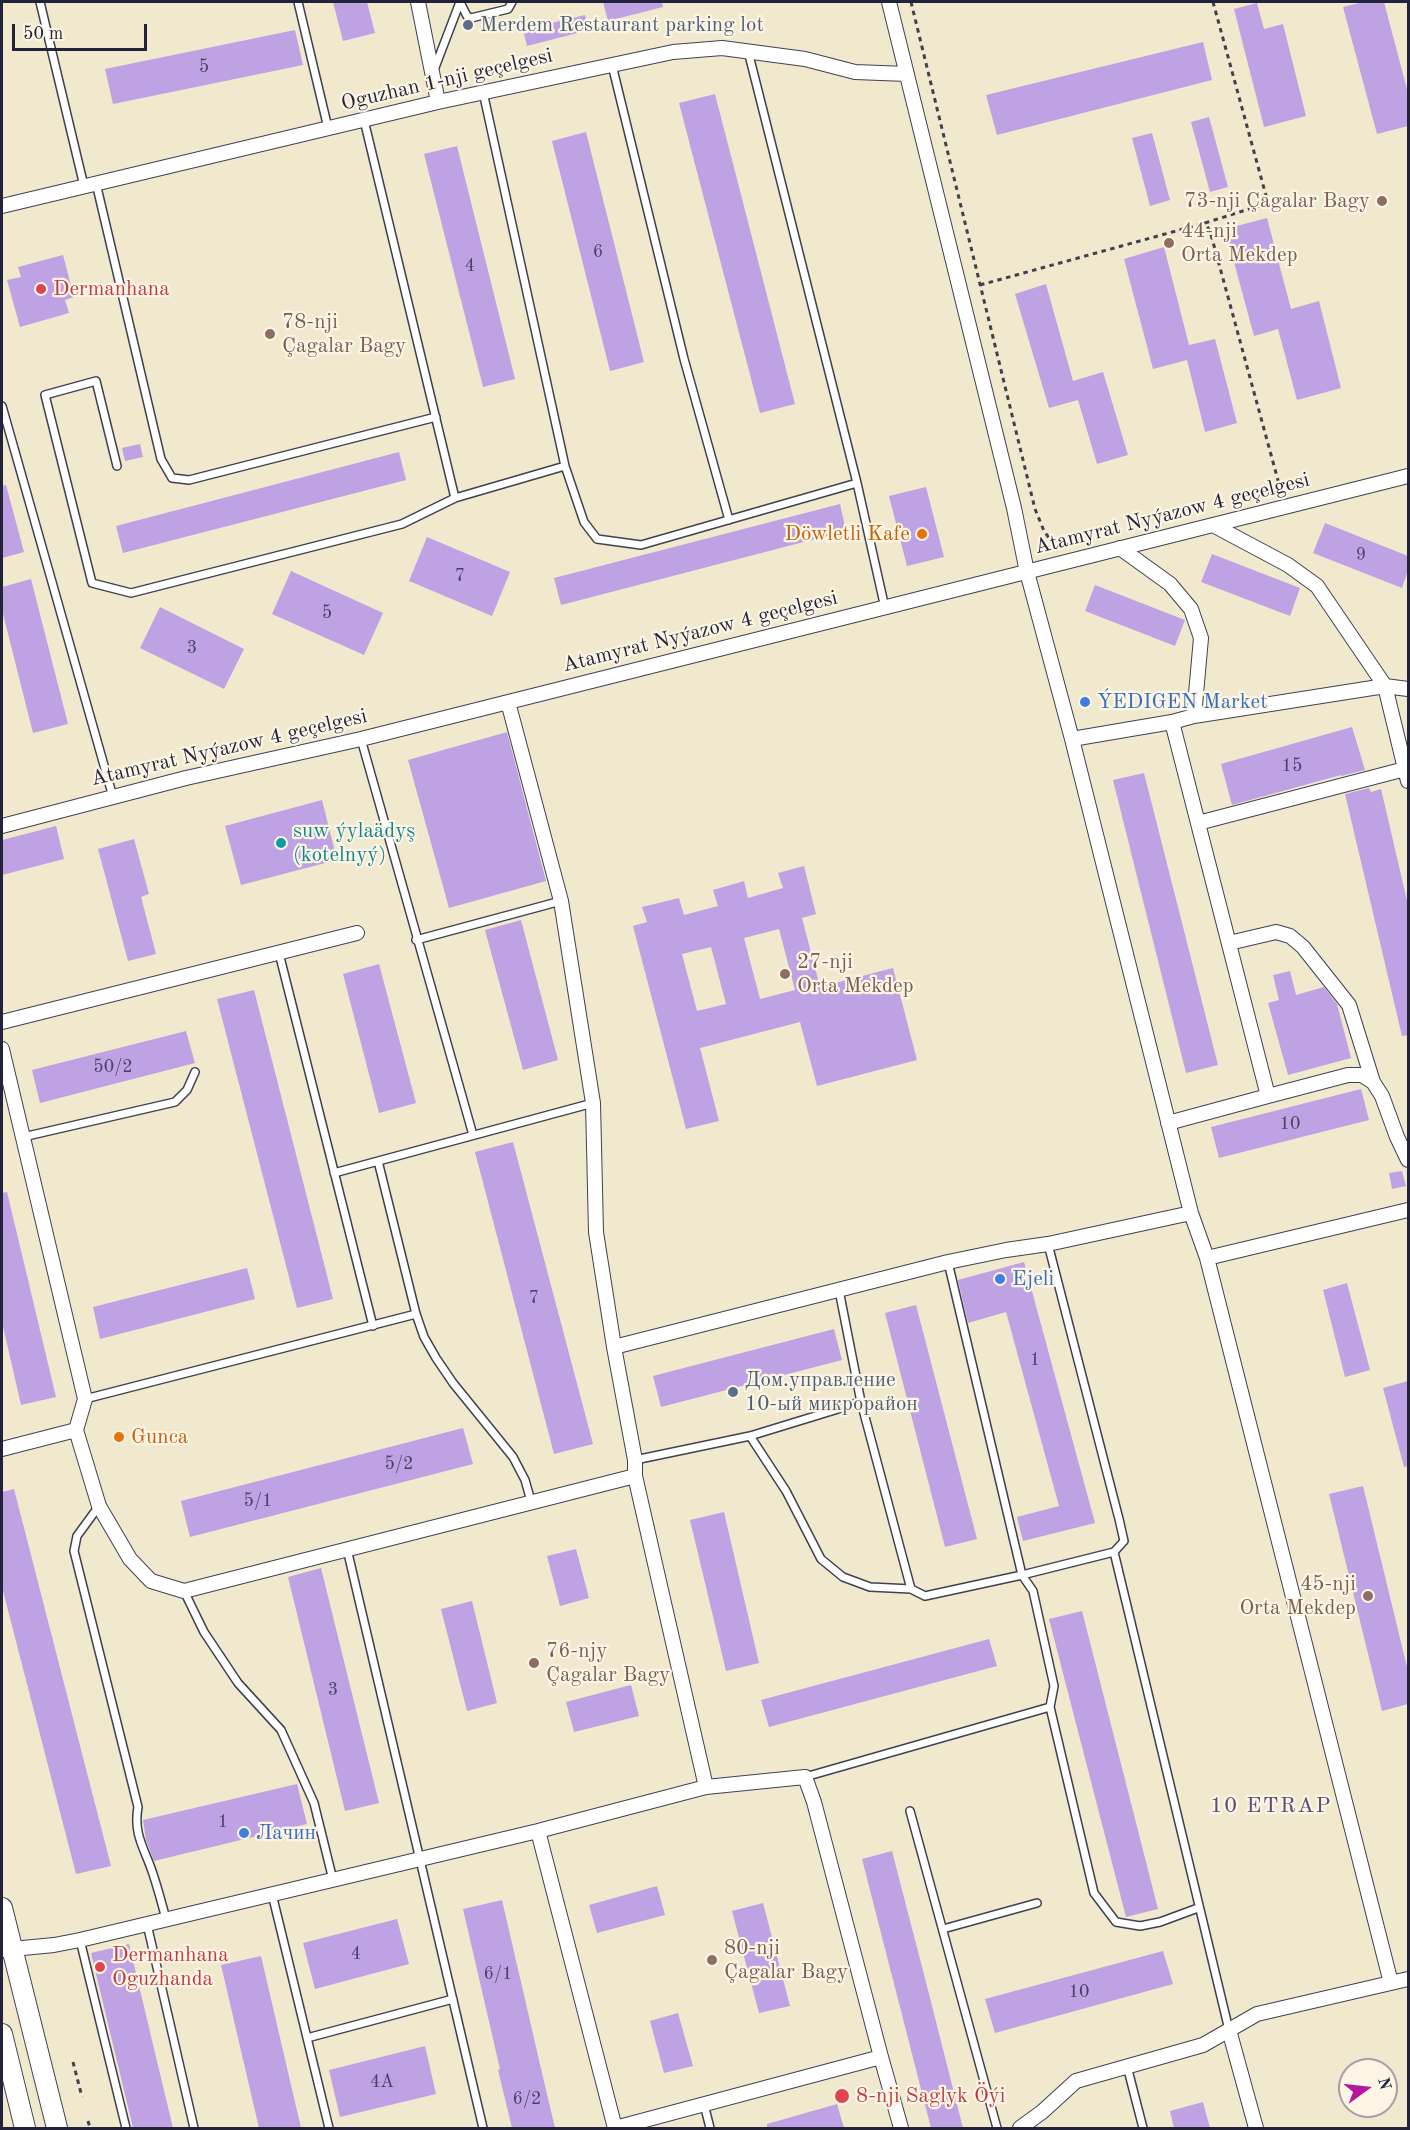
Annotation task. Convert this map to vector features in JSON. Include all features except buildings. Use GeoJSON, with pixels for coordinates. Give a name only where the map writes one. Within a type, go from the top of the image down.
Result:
{"type":"FeatureCollection","features":[{"type":"Feature","properties":{"kind":"main road"},"geometry":{"type":"LineString","coordinates":[[2,1908],[7,1950],[57,2128]]}},
{"type":"Feature","properties":{"kind":"main road"},"geometry":{"type":"LineString","coordinates":[[2,2034],[25,2128]]}},
{"type":"Feature","properties":{"kind":"street"},"geometry":{"type":"LineString","coordinates":[[418,2],[438,102]]}},
{"type":"Feature","properties":{"kind":"street"},"geometry":{"type":"LineString","coordinates":[[889,2],[1014,508],[1027,572],[1072,739],[1191,1213],[1207,1258],[1391,1983]]}},
{"type":"Feature","properties":{"kind":"street","name":"Oguzhan 1-nji geçelgesi"},"geometry":{"type":"LineString","coordinates":[[2,206],[438,102],[673,52],[722,48],[805,58],[855,72],[907,74]]}},
{"type":"Feature","properties":{"kind":"street","name":"Atamyrat Nyýazow 4 geçelgesi"},"geometry":{"type":"LineString","coordinates":[[2,826],[186,778],[361,739],[1408,476]]}},
{"type":"Feature","properties":{"kind":"street"},"geometry":{"type":"LineString","coordinates":[[1198,823],[1407,775],[1385,686],[1317,586],[1287,565],[1213,525]]}},
{"type":"Feature","properties":{"kind":"street"},"geometry":{"type":"LineString","coordinates":[[1120,548],[1170,584],[1191,609],[1201,638],[1194,716]]}},
{"type":"Feature","properties":{"kind":"street"},"geometry":{"type":"LineString","coordinates":[[1072,739],[1172,722],[1194,716],[1385,686],[1408,689]]}},
{"type":"Feature","properties":{"kind":"street"},"geometry":{"type":"LineString","coordinates":[[508,702],[561,901],[593,1103],[596,1232],[635,1460],[634,1476],[706,1787]]}},
{"type":"Feature","properties":{"kind":"street"},"geometry":{"type":"LineString","coordinates":[[1172,722],[1268,1096]]}},
{"type":"Feature","properties":{"kind":"street"},"geometry":{"type":"LineString","coordinates":[[1229,943],[1276,932],[1290,936],[1302,947],[1349,1005],[1373,1082],[1382,1096],[1408,1160]]}},
{"type":"Feature","properties":{"kind":"street"},"geometry":{"type":"LineString","coordinates":[[2,1022],[357,933]]}},
{"type":"Feature","properties":{"kind":"street"},"geometry":{"type":"LineString","coordinates":[[2,1049],[85,1400],[76,1430],[99,1506],[130,1559],[151,1581],[184,1591],[634,1476]]}},
{"type":"Feature","properties":{"kind":"street"},"geometry":{"type":"LineString","coordinates":[[1168,1123],[1348,1075],[1362,1075],[1373,1082]]}},
{"type":"Feature","properties":{"kind":"street"},"geometry":{"type":"LineString","coordinates":[[1207,1258],[1408,1210]]}},
{"type":"Feature","properties":{"kind":"street"},"geometry":{"type":"LineString","coordinates":[[614,1347],[948,1262],[1048,1244],[1191,1213]]}},
{"type":"Feature","properties":{"kind":"street"},"geometry":{"type":"LineString","coordinates":[[2,1449],[76,1430]]}},
{"type":"Feature","properties":{"kind":"street"},"geometry":{"type":"LineString","coordinates":[[7,1950],[80,1940],[538,1831],[706,1787],[805,1777],[814,1802],[901,2128]]}},
{"type":"Feature","properties":{"kind":"street"},"geometry":{"type":"LineString","coordinates":[[538,1831],[615,2128],[881,2057]]}},
{"type":"Feature","properties":{"kind":"street"},"geometry":{"type":"LineString","coordinates":[[1020,2128],[1042,2112],[1076,2081],[1203,2044],[1257,2014],[1408,1979]]}},
{"type":"Feature","properties":{"kind":"street"},"geometry":{"type":"LineString","coordinates":[[1228,2030],[1256,2128]]}},
{"type":"Feature","properties":{"kind":"lane"},"geometry":{"type":"LineString","coordinates":[[40,2],[161,459],[172,478],[189,480],[436,417]]}},
{"type":"Feature","properties":{"kind":"lane"},"geometry":{"type":"LineString","coordinates":[[298,2],[328,128]]}},
{"type":"Feature","properties":{"kind":"lane"},"geometry":{"type":"LineString","coordinates":[[433,73],[460,2]]}},
{"type":"Feature","properties":{"kind":"lane"},"geometry":{"type":"LineString","coordinates":[[460,2],[467,16],[471,18],[508,9],[512,2]]}},
{"type":"Feature","properties":{"kind":"lane"},"geometry":{"type":"LineString","coordinates":[[748,51],[857,483],[885,608]]}},
{"type":"Feature","properties":{"kind":"lane"},"geometry":{"type":"LineString","coordinates":[[612,65],[684,359],[729,520]]}},
{"type":"Feature","properties":{"kind":"lane"},"geometry":{"type":"LineString","coordinates":[[483,92],[565,466],[584,522],[597,539],[641,544],[857,483]]}},
{"type":"Feature","properties":{"kind":"lane"},"geometry":{"type":"LineString","coordinates":[[363,120],[456,498]]}},
{"type":"Feature","properties":{"kind":"lane"},"geometry":{"type":"LineString","coordinates":[[117,466],[96,381],[45,395],[92,583],[131,593],[402,524],[456,498],[565,466]]}},
{"type":"Feature","properties":{"kind":"lane"},"geometry":{"type":"LineString","coordinates":[[2,406],[113,797]]}},
{"type":"Feature","properties":{"kind":"lane"},"geometry":{"type":"LineString","coordinates":[[361,739],[473,1135]]}},
{"type":"Feature","properties":{"kind":"lane"},"geometry":{"type":"LineString","coordinates":[[416,940],[561,901]]}},
{"type":"Feature","properties":{"kind":"lane"},"geometry":{"type":"LineString","coordinates":[[279,953],[373,1326]]}},
{"type":"Feature","properties":{"kind":"lane"},"geometry":{"type":"LineString","coordinates":[[22,1137],[175,1101],[187,1090],[195,1072]]}},
{"type":"Feature","properties":{"kind":"lane"},"geometry":{"type":"LineString","coordinates":[[334,1173],[593,1103]]}},
{"type":"Feature","properties":{"kind":"lane"},"geometry":{"type":"LineString","coordinates":[[378,1161],[416,1314],[424,1336],[453,1383],[513,1457],[525,1480],[531,1502]]}},
{"type":"Feature","properties":{"kind":"lane"},"geometry":{"type":"LineString","coordinates":[[750,1436],[786,1491],[821,1558],[843,1577],[870,1587],[911,1588],[925,1596],[1114,1552],[1124,1541],[1048,1244]]}},
{"type":"Feature","properties":{"kind":"lane"},"geometry":{"type":"LineString","coordinates":[[948,1262],[1022,1575],[1034,1591],[1054,1686],[1050,1707],[1094,1893],[1116,1922],[1140,1926],[1160,1922],[1198,1908]]}},
{"type":"Feature","properties":{"kind":"lane"},"geometry":{"type":"LineString","coordinates":[[839,1290],[861,1402],[911,1588]]}},
{"type":"Feature","properties":{"kind":"lane"},"geometry":{"type":"LineString","coordinates":[[85,1400],[416,1314]]}},
{"type":"Feature","properties":{"kind":"lane"},"geometry":{"type":"LineString","coordinates":[[635,1460],[750,1436],[861,1402]]}},
{"type":"Feature","properties":{"kind":"lane"},"geometry":{"type":"LineString","coordinates":[[99,1506],[77,1536],[74,1551],[138,1807],[135,1823],[166,1919]]}},
{"type":"Feature","properties":{"kind":"lane"},"geometry":{"type":"LineString","coordinates":[[347,1549],[483,2128]]}},
{"type":"Feature","properties":{"kind":"lane"},"geometry":{"type":"LineString","coordinates":[[1114,1552],[1228,2030]]}},
{"type":"Feature","properties":{"kind":"lane"},"geometry":{"type":"LineString","coordinates":[[184,1591],[204,1632],[238,1683],[281,1730],[315,1803],[333,1880]]}},
{"type":"Feature","properties":{"kind":"lane"},"geometry":{"type":"LineString","coordinates":[[805,1777],[1050,1707]]}},
{"type":"Feature","properties":{"kind":"lane"},"geometry":{"type":"LineString","coordinates":[[910,1811],[997,2128]]}},
{"type":"Feature","properties":{"kind":"lane"},"geometry":{"type":"LineString","coordinates":[[272,1894],[329,2128]]}},
{"type":"Feature","properties":{"kind":"lane"},"geometry":{"type":"LineString","coordinates":[[943,1929],[1037,1904]]}},
{"type":"Feature","properties":{"kind":"lane"},"geometry":{"type":"LineString","coordinates":[[147,1924],[194,2128]]}},
{"type":"Feature","properties":{"kind":"lane"},"geometry":{"type":"LineString","coordinates":[[80,1940],[126,2128]]}},
{"type":"Feature","properties":{"kind":"lane"},"geometry":{"type":"LineString","coordinates":[[307,2038],[453,1999]]}},
{"type":"Feature","properties":{"kind":"lane"},"geometry":{"type":"LineString","coordinates":[[1127,2066],[1143,2128]]}},
{"type":"Feature","properties":{"kind":"lane"},"geometry":{"type":"LineString","coordinates":[[704,2104],[710,2128]]}},
{"type":"Feature","properties":{"kind":"path"},"geometry":{"type":"LineString","coordinates":[[911,2],[1035,509],[1044,531],[1052,542]]}},
{"type":"Feature","properties":{"kind":"path"},"geometry":{"type":"LineString","coordinates":[[980,285],[1205,223],[1268,202],[1213,2]]}},
{"type":"Feature","properties":{"kind":"path"},"geometry":{"type":"LineString","coordinates":[[1205,223],[1210,231],[1279,484]]}},
{"type":"Feature","properties":{"kind":"path"},"geometry":{"type":"LineString","coordinates":[[73,2062],[82,2097]]}},
{"type":"Feature","properties":{"kind":"path"},"geometry":{"type":"LineString","coordinates":[[88,2121],[90,2128]]}},
{"type":"Feature","properties":{"kind":"place","name":"Merdem Restaurant parking lot"},"geometry":{"type":"Point","coordinates":[468,25]}},
{"type":"Feature","properties":{"kind":"place","name":"73-nji Çagalar Bagy"},"geometry":{"type":"Point","coordinates":[1382,201]}},
{"type":"Feature","properties":{"kind":"place","name":"44-nji Orta Mekdep"},"geometry":{"type":"Point","coordinates":[1169,243]}},
{"type":"Feature","properties":{"kind":"place","name":"Dermanhana"},"geometry":{"type":"Point","coordinates":[41,289]}},
{"type":"Feature","properties":{"kind":"place","name":"78-nji Çagalar Bagy"},"geometry":{"type":"Point","coordinates":[270,334]}},
{"type":"Feature","properties":{"kind":"place","name":"Döwletli Kafe"},"geometry":{"type":"Point","coordinates":[922,534]}},
{"type":"Feature","properties":{"kind":"place","name":"ÝEDIGEN Market"},"geometry":{"type":"Point","coordinates":[1085,702]}},
{"type":"Feature","properties":{"kind":"place","name":"suw ýylaädyş (kotelnyý)"},"geometry":{"type":"Point","coordinates":[281,843]}},
{"type":"Feature","properties":{"kind":"place","name":"27-nji Orta Mekdep"},"geometry":{"type":"Point","coordinates":[785,974]}},
{"type":"Feature","properties":{"kind":"place","name":"Ejeli"},"geometry":{"type":"Point","coordinates":[1000,1279]}},
{"type":"Feature","properties":{"kind":"place","name":"Дом.управление 10-ый микрорайон"},"geometry":{"type":"Point","coordinates":[733,1392]}},
{"type":"Feature","properties":{"kind":"place","name":"Gunca"},"geometry":{"type":"Point","coordinates":[119,1437]}},
{"type":"Feature","properties":{"kind":"place","name":"45-nji Orta Mekdep"},"geometry":{"type":"Point","coordinates":[1368,1596]}},
{"type":"Feature","properties":{"kind":"place","name":"76-njy Çagalar Bagy"},"geometry":{"type":"Point","coordinates":[534,1663]}},
{"type":"Feature","properties":{"kind":"place","name":"Лачин"},"geometry":{"type":"Point","coordinates":[244,1833]}},
{"type":"Feature","properties":{"kind":"place","name":"80-nji Çagalar Bagy"},"geometry":{"type":"Point","coordinates":[712,1960]}},
{"type":"Feature","properties":{"kind":"place","name":"Dermanhana Oguzhanda"},"geometry":{"type":"Point","coordinates":[100,1967]}},
{"type":"Feature","properties":{"kind":"place","name":"8-nji Saglyk Öýi"},"geometry":{"type":"Point","coordinates":[842,2096]}},
{"type":"Feature","properties":{"kind":"district","name":"10 ETRAP"},"geometry":{"type":"Point","coordinates":[1271,1806]}}]}
